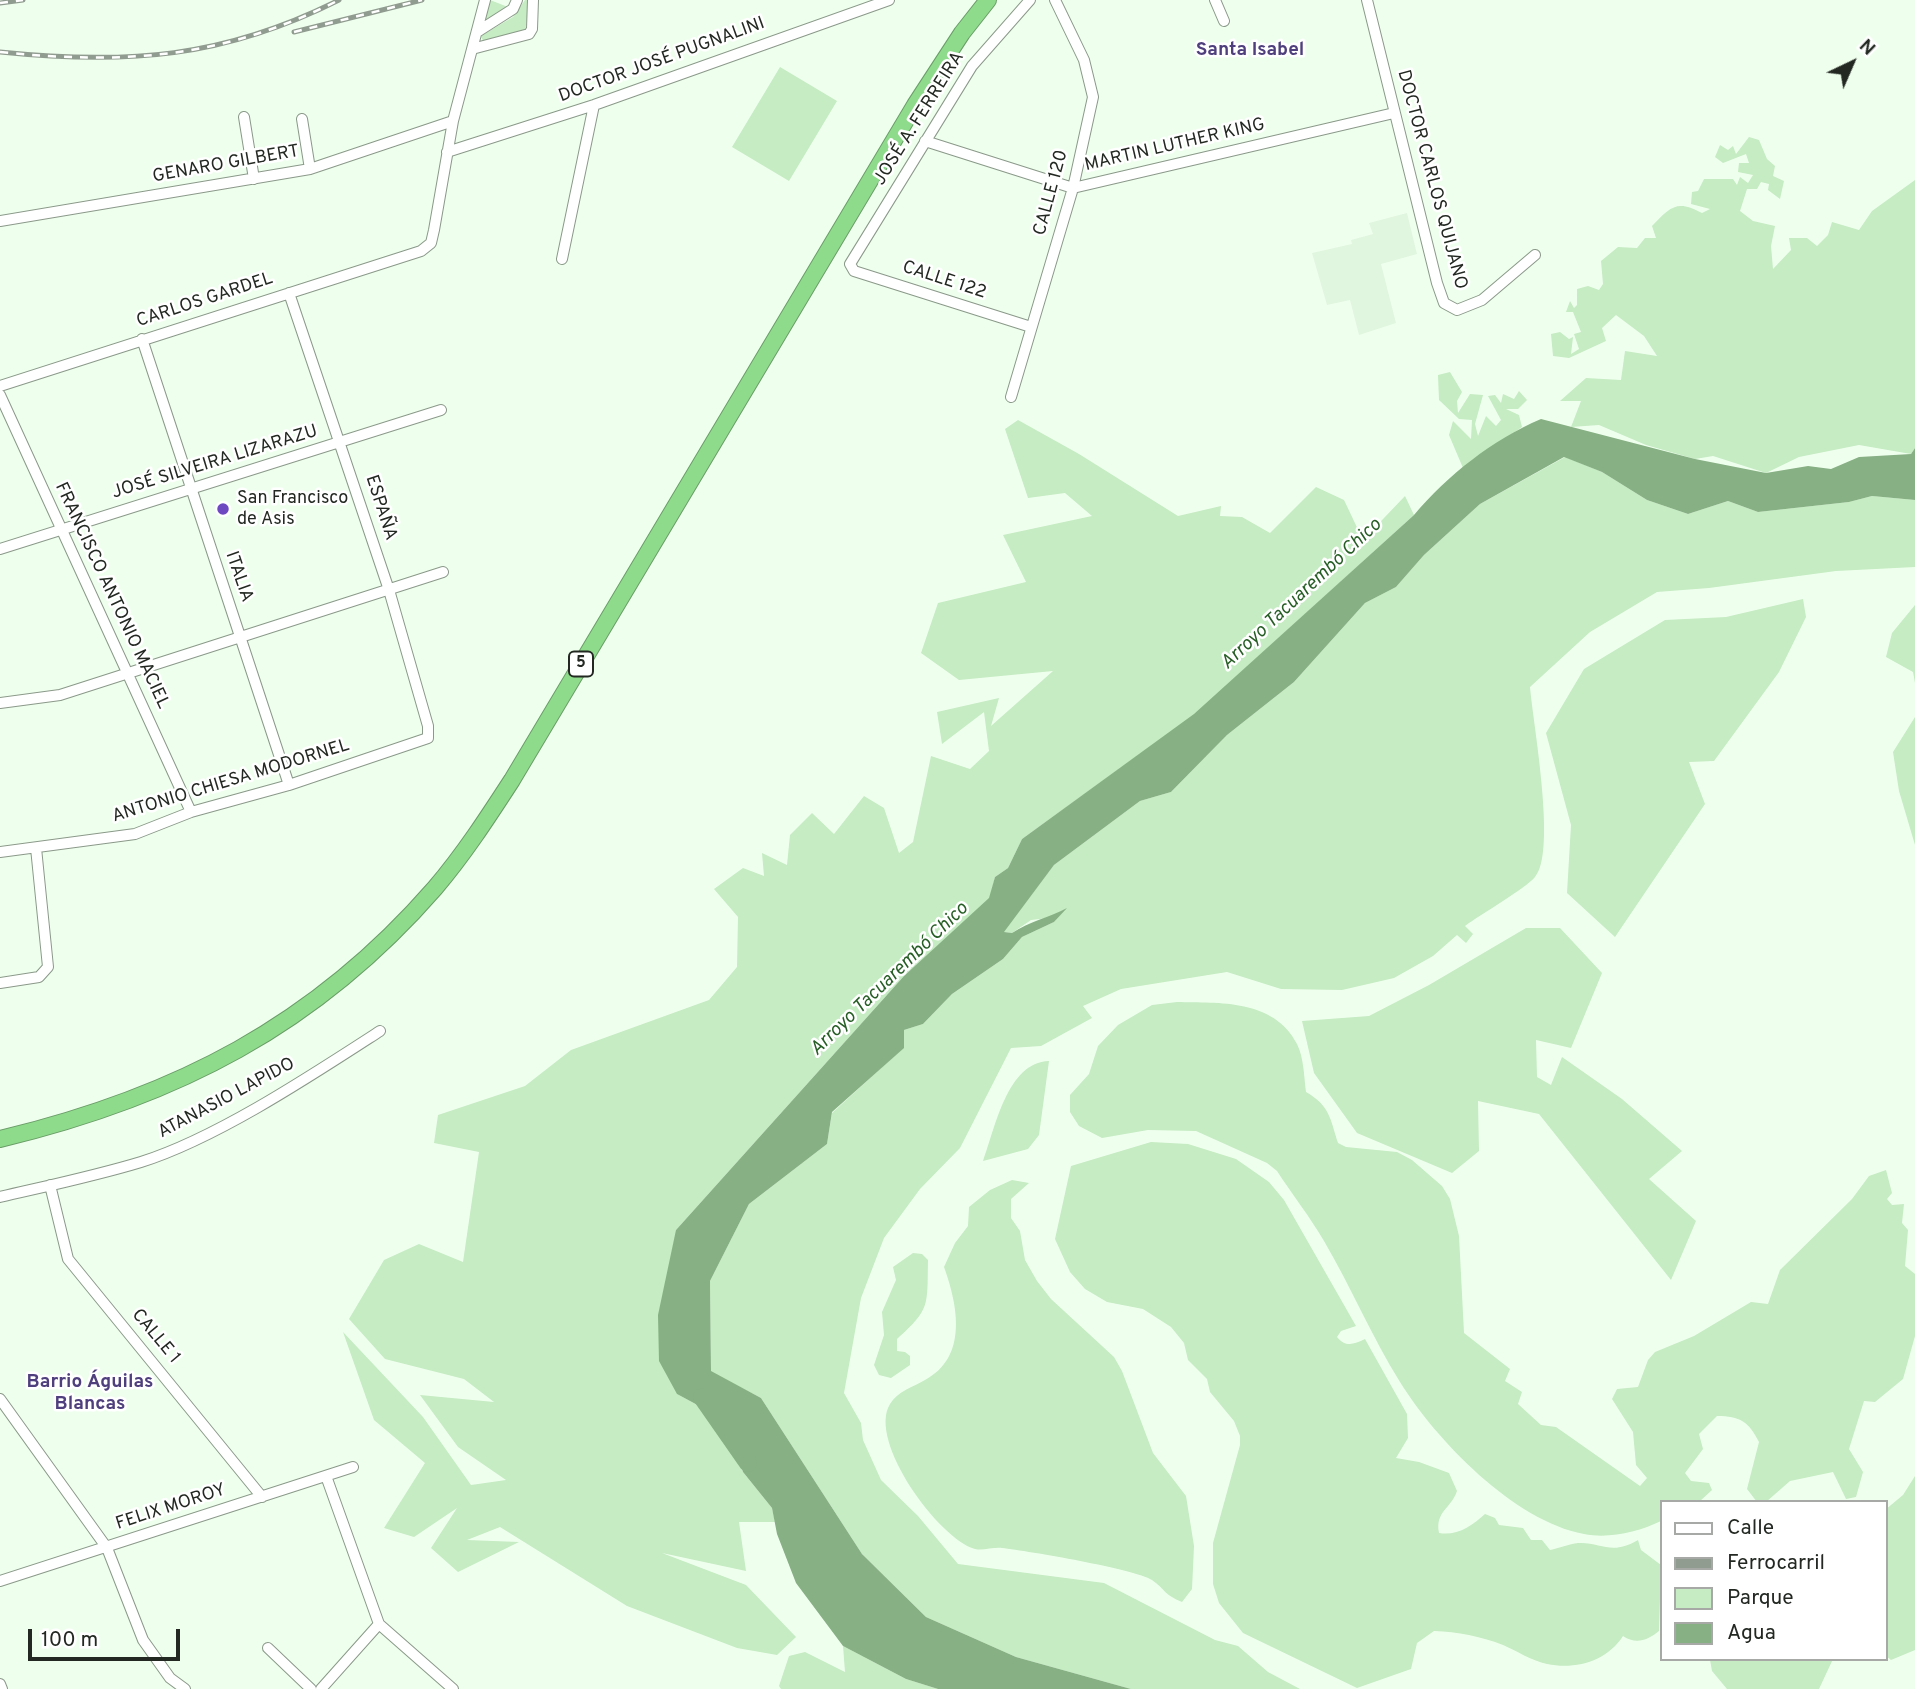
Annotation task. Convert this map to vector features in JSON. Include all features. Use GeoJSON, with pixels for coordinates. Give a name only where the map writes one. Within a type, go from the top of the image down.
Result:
{"type":"FeatureCollection","features":[{"type":"Feature","properties":{"kind":"highway","name":"5"},"geometry":{"type":"LineString","coordinates":[[0,1139],[111,1109],[223,1059],[297,1013],[354,968],[434,888],[473,839],[512,780],[915,105],[962,33],[988,0]]}},
{"type":"Feature","properties":{"kind":"street"},"geometry":{"type":"LineString","coordinates":[[447,152],[485,0]]}},
{"type":"Feature","properties":{"kind":"street"},"geometry":{"type":"LineString","coordinates":[[477,32],[513,9],[517,0]]}},
{"type":"Feature","properties":{"kind":"street"},"geometry":{"type":"LineString","coordinates":[[472,49],[529,34],[532,29],[533,0]]}},
{"type":"Feature","properties":{"kind":"street","name":"DOCTOR JOSÉ PUGNALINI"},"geometry":{"type":"LineString","coordinates":[[447,152],[594,105],[889,0]]}},
{"type":"Feature","properties":{"kind":"street","name":"JOSÉ A. FERREIRA"},"geometry":{"type":"LineString","coordinates":[[850,264],[972,66],[1030,0]]}},
{"type":"Feature","properties":{"kind":"street","name":"CALLE 120"},"geometry":{"type":"LineString","coordinates":[[1012,397],[1073,188],[1093,97],[1084,60],[1055,0]]}},
{"type":"Feature","properties":{"kind":"street"},"geometry":{"type":"LineString","coordinates":[[1215,0],[1224,21]]}},
{"type":"Feature","properties":{"kind":"street","name":"DOCTOR CARLOS QUIJANO"},"geometry":{"type":"LineString","coordinates":[[1367,0],[1444,303],[1457,310],[1482,300],[1535,255]]}},
{"type":"Feature","properties":{"kind":"street"},"geometry":{"type":"LineString","coordinates":[[562,260],[594,105]]}},
{"type":"Feature","properties":{"kind":"street","name":"MARTIN LUTHER KING"},"geometry":{"type":"LineString","coordinates":[[925,141],[1073,188],[1394,113]]}},
{"type":"Feature","properties":{"kind":"street"},"geometry":{"type":"LineString","coordinates":[[244,117],[254,179]]}},
{"type":"Feature","properties":{"kind":"street"},"geometry":{"type":"LineString","coordinates":[[303,119],[310,169]]}},
{"type":"Feature","properties":{"kind":"street","name":"GENARO GILBERT"},"geometry":{"type":"LineString","coordinates":[[0,221],[310,169],[453,121]]}},
{"type":"Feature","properties":{"kind":"street","name":"CARLOS GARDEL"},"geometry":{"type":"LineString","coordinates":[[0,386],[421,251],[430,243],[435,230],[447,152]]}},
{"type":"Feature","properties":{"kind":"street","name":"CALLE 122"},"geometry":{"type":"LineString","coordinates":[[850,264],[854,271],[1031,327]]}},
{"type":"Feature","properties":{"kind":"street","name":"ESPAÑA"},"geometry":{"type":"LineString","coordinates":[[289,293],[389,590],[428,726],[428,738]]}},
{"type":"Feature","properties":{"kind":"street","name":"ITALIA"},"geometry":{"type":"LineString","coordinates":[[142,339],[289,785]]}},
{"type":"Feature","properties":{"kind":"street","name":"FRANCISCO ANTONIO MACIEL"},"geometry":{"type":"LineString","coordinates":[[0,395],[191,812]]}},
{"type":"Feature","properties":{"kind":"street","name":"JOSÉ SILVEIRA LIZARAZU"},"geometry":{"type":"LineString","coordinates":[[0,548],[441,410]]}},
{"type":"Feature","properties":{"kind":"street"},"geometry":{"type":"LineString","coordinates":[[0,703],[60,695],[443,572]]}},
{"type":"Feature","properties":{"kind":"street","name":"ANTONIO CHIESA MODORNEL"},"geometry":{"type":"LineString","coordinates":[[0,852],[135,834],[191,812],[289,785],[428,738]]}},
{"type":"Feature","properties":{"kind":"street"},"geometry":{"type":"LineString","coordinates":[[0,983],[42,975],[48,967],[36,848]]}},
{"type":"Feature","properties":{"kind":"street","name":"ATANASIO LAPIDO"},"geometry":{"type":"LineString","coordinates":[[0,1197],[142,1162],[190,1142],[330,1063],[380,1031]]}},
{"type":"Feature","properties":{"kind":"street","name":"CALLE 1"},"geometry":{"type":"LineString","coordinates":[[50,1185],[68,1259],[262,1497]]}},
{"type":"Feature","properties":{"kind":"street"},"geometry":{"type":"LineString","coordinates":[[0,1399],[107,1548],[143,1640],[170,1678],[185,1689]]}},
{"type":"Feature","properties":{"kind":"street","name":"FELIX MOROY"},"geometry":{"type":"LineString","coordinates":[[0,1581],[352,1467]]}},
{"type":"Feature","properties":{"kind":"street"},"geometry":{"type":"LineString","coordinates":[[326,1476],[379,1624],[453,1689]]}},
{"type":"Feature","properties":{"kind":"street"},"geometry":{"type":"LineString","coordinates":[[321,1689],[379,1624]]}},
{"type":"Feature","properties":{"kind":"street"},"geometry":{"type":"LineString","coordinates":[[268,1648],[311,1689]]}},
{"type":"Feature","properties":{"kind":"shaded area"},"geometry":{"type":"Polygon","coordinates":[[[1407,213],[1417,254],[1381,264],[1396,323],[1359,335],[1350,300],[1327,305],[1312,253],[1352,244],[1351,240],[1373,234],[1369,223],[1407,213]]]}},
{"type":"Feature","properties":{"kind":"green space"},"geometry":{"type":"Polygon","coordinates":[[[490,0],[508,7],[482,25],[490,0]]]}},
{"type":"Feature","properties":{"kind":"green space"},"geometry":{"type":"Polygon","coordinates":[[[525,0],[530,0],[525,32],[483,41],[481,36],[513,17],[525,0]]]}},
{"type":"Feature","properties":{"kind":"green space"},"geometry":{"type":"Polygon","coordinates":[[[780,67],[837,101],[789,181],[732,147],[780,67]]]}},
{"type":"Feature","properties":{"kind":"green space"},"geometry":{"type":"Polygon","coordinates":[[[1749,137],[1759,140],[1767,159],[1775,166],[1773,176],[1784,181],[1780,199],[1768,190],[1769,184],[1761,182],[1757,189],[1747,189],[1740,211],[1753,221],[1775,226],[1771,246],[1773,269],[1791,250],[1789,238],[1807,238],[1817,246],[1828,235],[1832,222],[1859,230],[1872,211],[1915,180],[1915,448],[1911,454],[1859,445],[1799,457],[1766,473],[1713,456],[1695,459],[1646,445],[1599,425],[1571,427],[1581,401],[1560,401],[1586,378],[1621,380],[1625,351],[1657,356],[1644,336],[1616,315],[1602,328],[1606,341],[1569,358],[1553,356],[1551,334],[1560,332],[1569,339],[1573,337],[1571,354],[1579,349],[1574,334],[1581,332],[1573,312],[1566,312],[1570,301],[1574,308],[1577,305],[1577,289],[1588,286],[1599,290],[1603,284],[1601,261],[1618,247],[1637,248],[1645,238],[1656,238],[1652,226],[1669,210],[1686,206],[1702,213],[1710,209],[1691,204],[1692,192],[1698,191],[1704,179],[1733,179],[1737,185],[1740,177],[1748,183],[1753,175],[1738,172],[1739,163],[1749,163],[1746,154],[1723,163],[1715,157],[1720,145],[1728,150],[1733,146],[1736,154],[1749,137]]]}},
{"type":"Feature","properties":{"kind":"green space"},"geometry":{"type":"Polygon","coordinates":[[[1450,372],[1462,392],[1457,401],[1458,413],[1470,394],[1483,395],[1475,424],[1478,436],[1486,416],[1496,426],[1501,420],[1488,396],[1495,395],[1501,403],[1503,394],[1514,399],[1519,391],[1527,400],[1518,409],[1506,409],[1519,415],[1522,427],[1463,468],[1449,435],[1453,421],[1471,439],[1472,420],[1459,419],[1439,400],[1438,375],[1450,372]]]}},
{"type":"Feature","properties":{"kind":"green space"},"geometry":{"type":"Polygon","coordinates":[[[1018,420],[1079,454],[1178,516],[1221,506],[1220,516],[1242,517],[1270,533],[1316,487],[1344,500],[1363,540],[1405,496],[1414,515],[1194,715],[1022,839],[1008,868],[995,877],[990,898],[904,976],[676,1230],[677,1394],[729,1422],[743,1472],[772,1508],[775,1522],[739,1522],[746,1571],[662,1553],[746,1585],[796,1637],[777,1655],[737,1648],[627,1606],[500,1527],[467,1540],[519,1542],[458,1572],[431,1548],[457,1508],[414,1537],[384,1528],[425,1463],[374,1420],[343,1332],[423,1417],[471,1485],[506,1480],[458,1447],[420,1395],[494,1402],[464,1379],[385,1359],[349,1319],[384,1260],[419,1244],[463,1262],[479,1152],[434,1143],[438,1115],[525,1086],[571,1050],[709,1000],[737,967],[738,917],[714,889],[743,868],[764,876],[762,853],[787,865],[790,835],[812,813],[834,834],[864,796],[884,808],[899,853],[913,842],[931,756],[970,769],[989,751],[984,712],[942,744],[937,712],[999,698],[991,726],[1053,671],[959,680],[921,653],[938,603],[1026,582],[1003,535],[1092,516],[1065,493],[1028,498],[1005,429],[1018,420]]]}},
{"type":"Feature","properties":{"kind":"green space"},"geometry":{"type":"Polygon","coordinates":[[[1565,457],[1602,472],[1647,500],[1688,514],[1728,501],[1758,512],[1849,502],[1872,496],[1915,500],[1915,567],[1836,571],[1657,592],[1590,632],[1530,687],[1544,815],[1541,863],[1530,882],[1465,926],[1473,934],[1466,943],[1457,935],[1433,956],[1394,978],[1342,990],[1281,989],[1227,972],[1121,989],[1083,1006],[1092,1018],[1041,1046],[1011,1048],[960,1148],[920,1189],[884,1238],[861,1298],[844,1393],[861,1423],[863,1440],[881,1480],[918,1516],[958,1564],[1104,1583],[1215,1640],[1238,1646],[1268,1672],[1300,1689],[1131,1689],[1016,1657],[926,1617],[862,1554],[761,1398],[711,1372],[710,1281],[749,1204],[827,1144],[832,1113],[903,1048],[904,1030],[923,1024],[952,994],[1003,959],[1022,937],[1054,922],[1064,910],[1048,918],[1031,920],[1012,933],[1003,932],[1054,865],[1140,801],[1171,792],[1227,735],[1294,682],[1365,603],[1396,587],[1424,555],[1480,504],[1565,457]]]}},
{"type":"Feature","properties":{"kind":"green space"},"geometry":{"type":"Polygon","coordinates":[[[1803,599],[1806,617],[1779,672],[1714,761],[1689,762],[1705,804],[1615,937],[1567,893],[1571,825],[1546,733],[1584,669],[1665,620],[1726,617],[1803,599]]]}},
{"type":"Feature","properties":{"kind":"green space"},"geometry":{"type":"Polygon","coordinates":[[[1915,605],[1915,683],[1913,672],[1886,657],[1892,633],[1915,605]]]}},
{"type":"Feature","properties":{"kind":"green space"},"geometry":{"type":"Polygon","coordinates":[[[1915,717],[1915,845],[1899,791],[1893,752],[1915,717]]]}},
{"type":"Feature","properties":{"kind":"green space"},"geometry":{"type":"Polygon","coordinates":[[[1526,928],[1560,928],[1602,973],[1571,1048],[1536,1040],[1537,1077],[1551,1085],[1562,1057],[1622,1099],[1682,1151],[1649,1179],[1696,1221],[1671,1280],[1539,1114],[1478,1101],[1479,1151],[1452,1173],[1357,1133],[1314,1073],[1302,1021],[1369,1016],[1429,985],[1526,928]]]}},
{"type":"Feature","properties":{"kind":"green space"},"geometry":{"type":"Polygon","coordinates":[[[1177,1002],[1244,1006],[1260,1011],[1287,1029],[1299,1049],[1306,1092],[1325,1108],[1338,1143],[1346,1147],[1397,1152],[1412,1160],[1442,1186],[1450,1199],[1459,1236],[1464,1333],[1510,1369],[1505,1381],[1522,1392],[1518,1404],[1541,1425],[1556,1427],[1640,1486],[1647,1478],[1636,1465],[1633,1432],[1612,1399],[1617,1389],[1638,1387],[1648,1360],[1655,1352],[1694,1336],[1751,1302],[1768,1304],[1780,1270],[1852,1199],[1869,1176],[1886,1170],[1892,1193],[1887,1199],[1892,1205],[1904,1204],[1902,1223],[1908,1230],[1905,1266],[1915,1274],[1915,1336],[1903,1379],[1875,1402],[1864,1401],[1849,1449],[1863,1472],[1856,1497],[1846,1499],[1833,1472],[1790,1481],[1768,1500],[1755,1500],[1747,1489],[1759,1442],[1743,1422],[1732,1417],[1717,1416],[1699,1434],[1703,1449],[1685,1473],[1691,1481],[1709,1483],[1712,1490],[1701,1500],[1660,1500],[1660,1521],[1652,1525],[1613,1535],[1584,1534],[1557,1526],[1531,1513],[1505,1495],[1479,1475],[1456,1452],[1415,1405],[1390,1365],[1324,1241],[1277,1171],[1267,1163],[1196,1131],[1148,1130],[1102,1138],[1079,1126],[1070,1112],[1070,1095],[1089,1074],[1098,1046],[1118,1025],[1152,1005],[1177,1002]]]}},
{"type":"Feature","properties":{"kind":"green space"},"geometry":{"type":"Polygon","coordinates":[[[1049,1061],[1039,1135],[1028,1149],[983,1161],[998,1116],[1013,1085],[1035,1064],[1049,1061]]]}},
{"type":"Feature","properties":{"kind":"green space"},"geometry":{"type":"Polygon","coordinates":[[[1151,1142],[1188,1144],[1236,1159],[1269,1182],[1284,1200],[1356,1326],[1341,1331],[1337,1337],[1347,1344],[1365,1339],[1407,1414],[1408,1438],[1396,1458],[1419,1462],[1449,1473],[1457,1491],[1441,1515],[1439,1533],[1464,1529],[1485,1514],[1495,1518],[1499,1525],[1523,1528],[1531,1540],[1542,1540],[1550,1550],[1578,1543],[1613,1548],[1638,1540],[1641,1550],[1660,1564],[1659,1631],[1642,1640],[1623,1636],[1608,1652],[1590,1662],[1558,1666],[1541,1663],[1503,1645],[1477,1637],[1434,1631],[1417,1643],[1411,1669],[1357,1688],[1243,1633],[1219,1603],[1213,1584],[1213,1543],[1240,1445],[1240,1436],[1234,1421],[1210,1392],[1207,1379],[1188,1360],[1184,1343],[1171,1327],[1143,1309],[1107,1302],[1085,1289],[1070,1272],[1055,1239],[1071,1166],[1151,1142]]]}},
{"type":"Feature","properties":{"kind":"green space"},"geometry":{"type":"Polygon","coordinates":[[[1012,1180],[1029,1183],[1011,1199],[1011,1218],[1020,1231],[1025,1260],[1051,1299],[1114,1357],[1122,1371],[1153,1453],[1186,1496],[1194,1546],[1192,1589],[1182,1602],[1152,1580],[1125,1571],[1015,1550],[975,1549],[943,1527],[910,1487],[897,1464],[889,1441],[886,1420],[890,1404],[901,1393],[939,1370],[954,1344],[956,1330],[953,1298],[944,1267],[955,1243],[968,1226],[969,1207],[990,1190],[1012,1180]]]}},
{"type":"Feature","properties":{"kind":"green space"},"geometry":{"type":"Polygon","coordinates":[[[913,1253],[922,1254],[928,1260],[927,1297],[916,1320],[897,1339],[897,1351],[910,1356],[910,1365],[891,1378],[879,1375],[874,1365],[884,1335],[882,1312],[896,1280],[893,1267],[913,1253]]]}},
{"type":"Feature","properties":{"kind":"green space"},"geometry":{"type":"Polygon","coordinates":[[[1915,1476],[1915,1650],[1891,1660],[1887,1657],[1887,1508],[1903,1495],[1915,1476]]]}},
{"type":"Feature","properties":{"kind":"green space"},"geometry":{"type":"Polygon","coordinates":[[[843,1646],[906,1679],[938,1689],[781,1689],[779,1686],[789,1656],[805,1652],[845,1672],[843,1646]]]}},
{"type":"Feature","properties":{"kind":"green space"},"geometry":{"type":"Polygon","coordinates":[[[1710,1661],[1832,1661],[1819,1689],[1727,1689],[1712,1671],[1710,1661]]]}},
{"type":"Feature","properties":{"kind":"water"},"geometry":{"type":"Polygon","coordinates":[[[1541,419],[1695,459],[1766,473],[1808,466],[1831,469],[1859,457],[1911,454],[1915,448],[1915,500],[1872,496],[1849,502],[1758,512],[1728,501],[1688,514],[1647,500],[1602,472],[1564,457],[1480,504],[1424,555],[1396,587],[1365,603],[1294,682],[1227,735],[1171,792],[1140,801],[1054,865],[1004,932],[1012,933],[1067,908],[1054,922],[1022,937],[1003,959],[952,994],[923,1024],[904,1030],[904,1048],[832,1112],[827,1144],[749,1204],[710,1281],[711,1371],[761,1398],[862,1554],[926,1617],[1016,1657],[1131,1689],[938,1689],[906,1679],[843,1646],[796,1583],[777,1534],[772,1508],[743,1472],[729,1422],[677,1394],[659,1361],[658,1315],[676,1230],[904,976],[989,898],[995,877],[1008,868],[1022,839],[1194,714],[1472,460],[1505,437],[1541,419]]]}},
{"type":"Feature","properties":{"kind":"waterway","name":"Arroyo Tacuarembó Chico"},"geometry":{"type":"LineString","coordinates":[[702,1397],[748,1463]]}},
{"type":"Feature","properties":{"kind":"railway"},"geometry":{"type":"LineString","coordinates":[[0,3],[23,0]]}},
{"type":"Feature","properties":{"kind":"railway"},"geometry":{"type":"LineString","coordinates":[[0,52],[90,58],[174,53],[255,34],[339,0]]}},
{"type":"Feature","properties":{"kind":"railway"},"geometry":{"type":"LineString","coordinates":[[294,32],[422,0]]}},
{"type":"Feature","properties":{"kind":"place","name":"San Francisco de Asis"},"geometry":{"type":"Point","coordinates":[223,509]}},
{"type":"Feature","properties":{"kind":"district","name":"Santa Isabel"},"geometry":{"type":"Point","coordinates":[1250,51]}},
{"type":"Feature","properties":{"kind":"district","name":"Barrio Águilas Blancas"},"geometry":{"type":"Point","coordinates":[90,1394]}}]}
